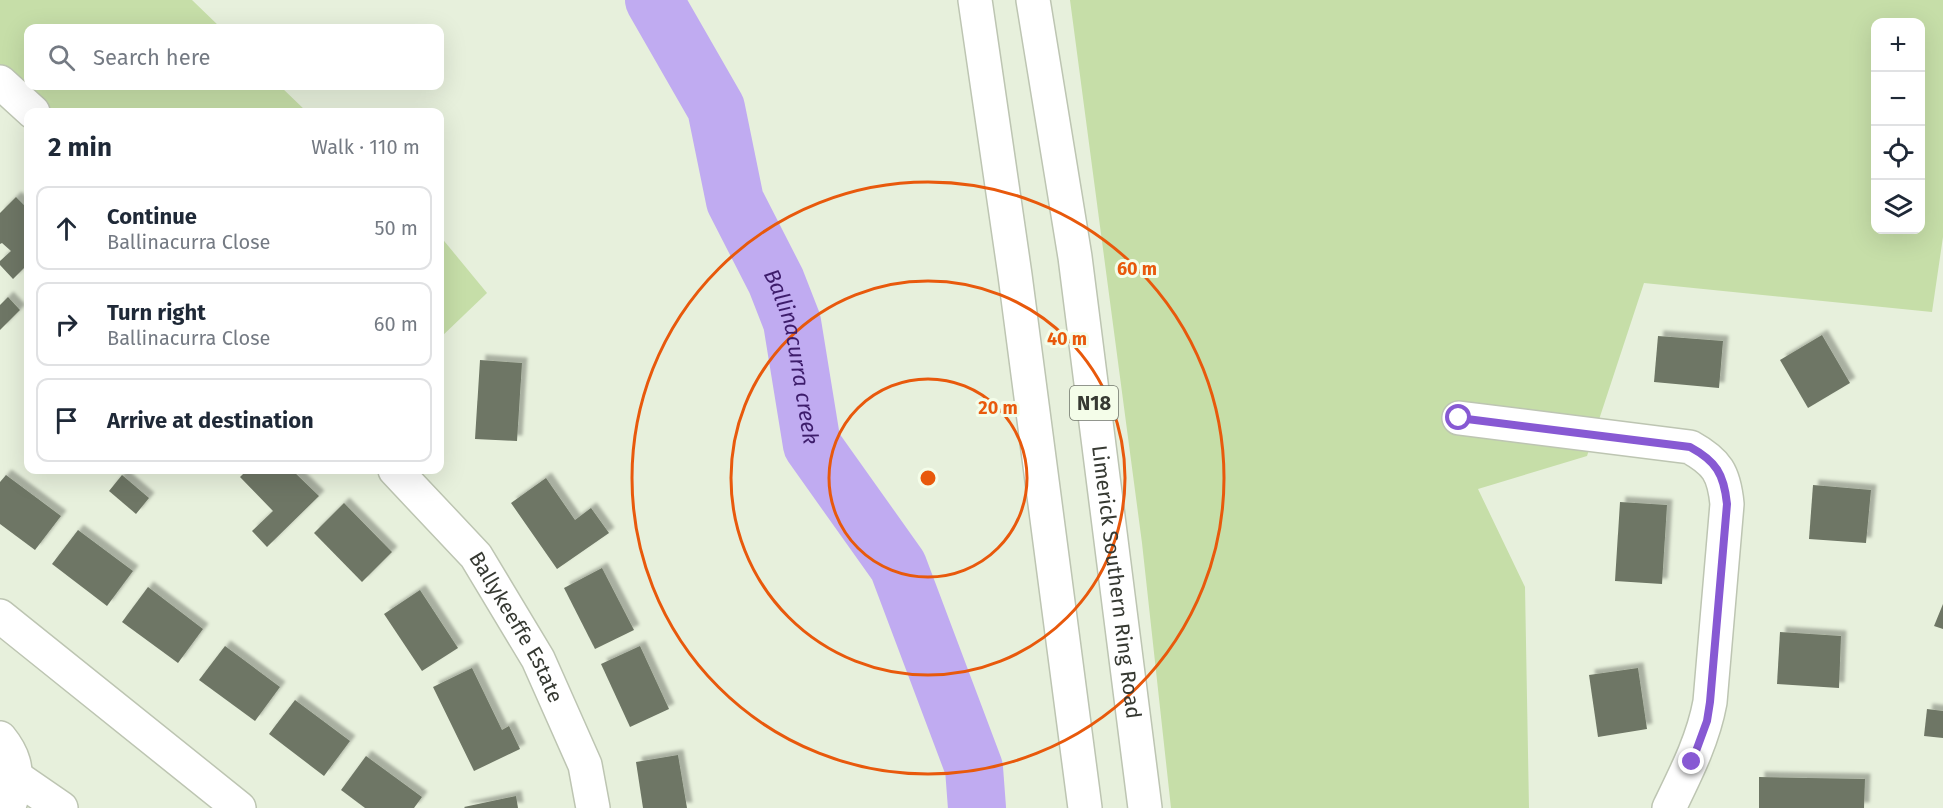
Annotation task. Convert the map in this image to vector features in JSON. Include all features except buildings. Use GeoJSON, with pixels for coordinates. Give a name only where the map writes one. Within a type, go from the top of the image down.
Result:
{"type":"FeatureCollection","features":[{"type":"Feature","properties":{"kind":"main road"},"geometry":{"type":"LineString","coordinates":[[975,0],[1015,275],[1085,808]]}},
{"type":"Feature","properties":{"kind":"main road","name":"Limerick Southern Ring Road"},"geometry":{"type":"LineString","coordinates":[[1033,0],[1075,257],[1145,808]]}},
{"type":"Feature","properties":{"kind":"main road"},"geometry":{"type":"LineString","coordinates":[[0,82],[29,108]]}},
{"type":"Feature","properties":{"kind":"main road"},"geometry":{"type":"LineString","coordinates":[[1459,418],[1690,447],[1709,457],[1718,470],[1725,487],[1727,504],[1710,702],[1707,721],[1692,762],[1670,808]]}},
{"type":"Feature","properties":{"kind":"main road","name":"Ballykeeffe Estate"},"geometry":{"type":"LineString","coordinates":[[399,474],[476,556],[538,660],[585,765],[593,808]]}},
{"type":"Feature","properties":{"kind":"main road"},"geometry":{"type":"LineString","coordinates":[[0,616],[239,808]]}},
{"type":"Feature","properties":{"kind":"main road"},"geometry":{"type":"LineString","coordinates":[[0,738],[10,750],[15,764],[16,777],[11,804],[8,808]]}},
{"type":"Feature","properties":{"kind":"main road"},"geometry":{"type":"LineString","coordinates":[[16,777],[62,808]]}},
{"type":"Feature","properties":{"kind":"green space"},"geometry":{"type":"Polygon","coordinates":[[[0,0],[192,0],[217,24],[24,24],[24,90],[284,90],[303,108],[41,108],[0,68],[0,0]]]}},
{"type":"Feature","properties":{"kind":"green space"},"geometry":{"type":"Polygon","coordinates":[[[1070,0],[1943,0],[1943,237],[1932,312],[1644,283],[1587,456],[1478,489],[1525,587],[1529,808],[1171,808],[1142,543],[1070,0]]]}},
{"type":"Feature","properties":{"kind":"green space"},"geometry":{"type":"Polygon","coordinates":[[[444,241],[487,293],[444,334],[444,241]]]}},
{"type":"Feature","properties":{"kind":"waterway","name":"Ballinacurra creek"},"geometry":{"type":"LineString","coordinates":[[654,0],[716,108],[735,201],[776,281],[792,322],[812,445],[898,566],[974,768],[977,808]]}},
{"type":"Feature","properties":{"kind":"route"},"geometry":{"type":"LineString","coordinates":[[1459,418],[1690,447],[1709,457],[1718,470],[1725,487],[1727,504],[1710,702],[1707,721],[1692,762]]}}]}
